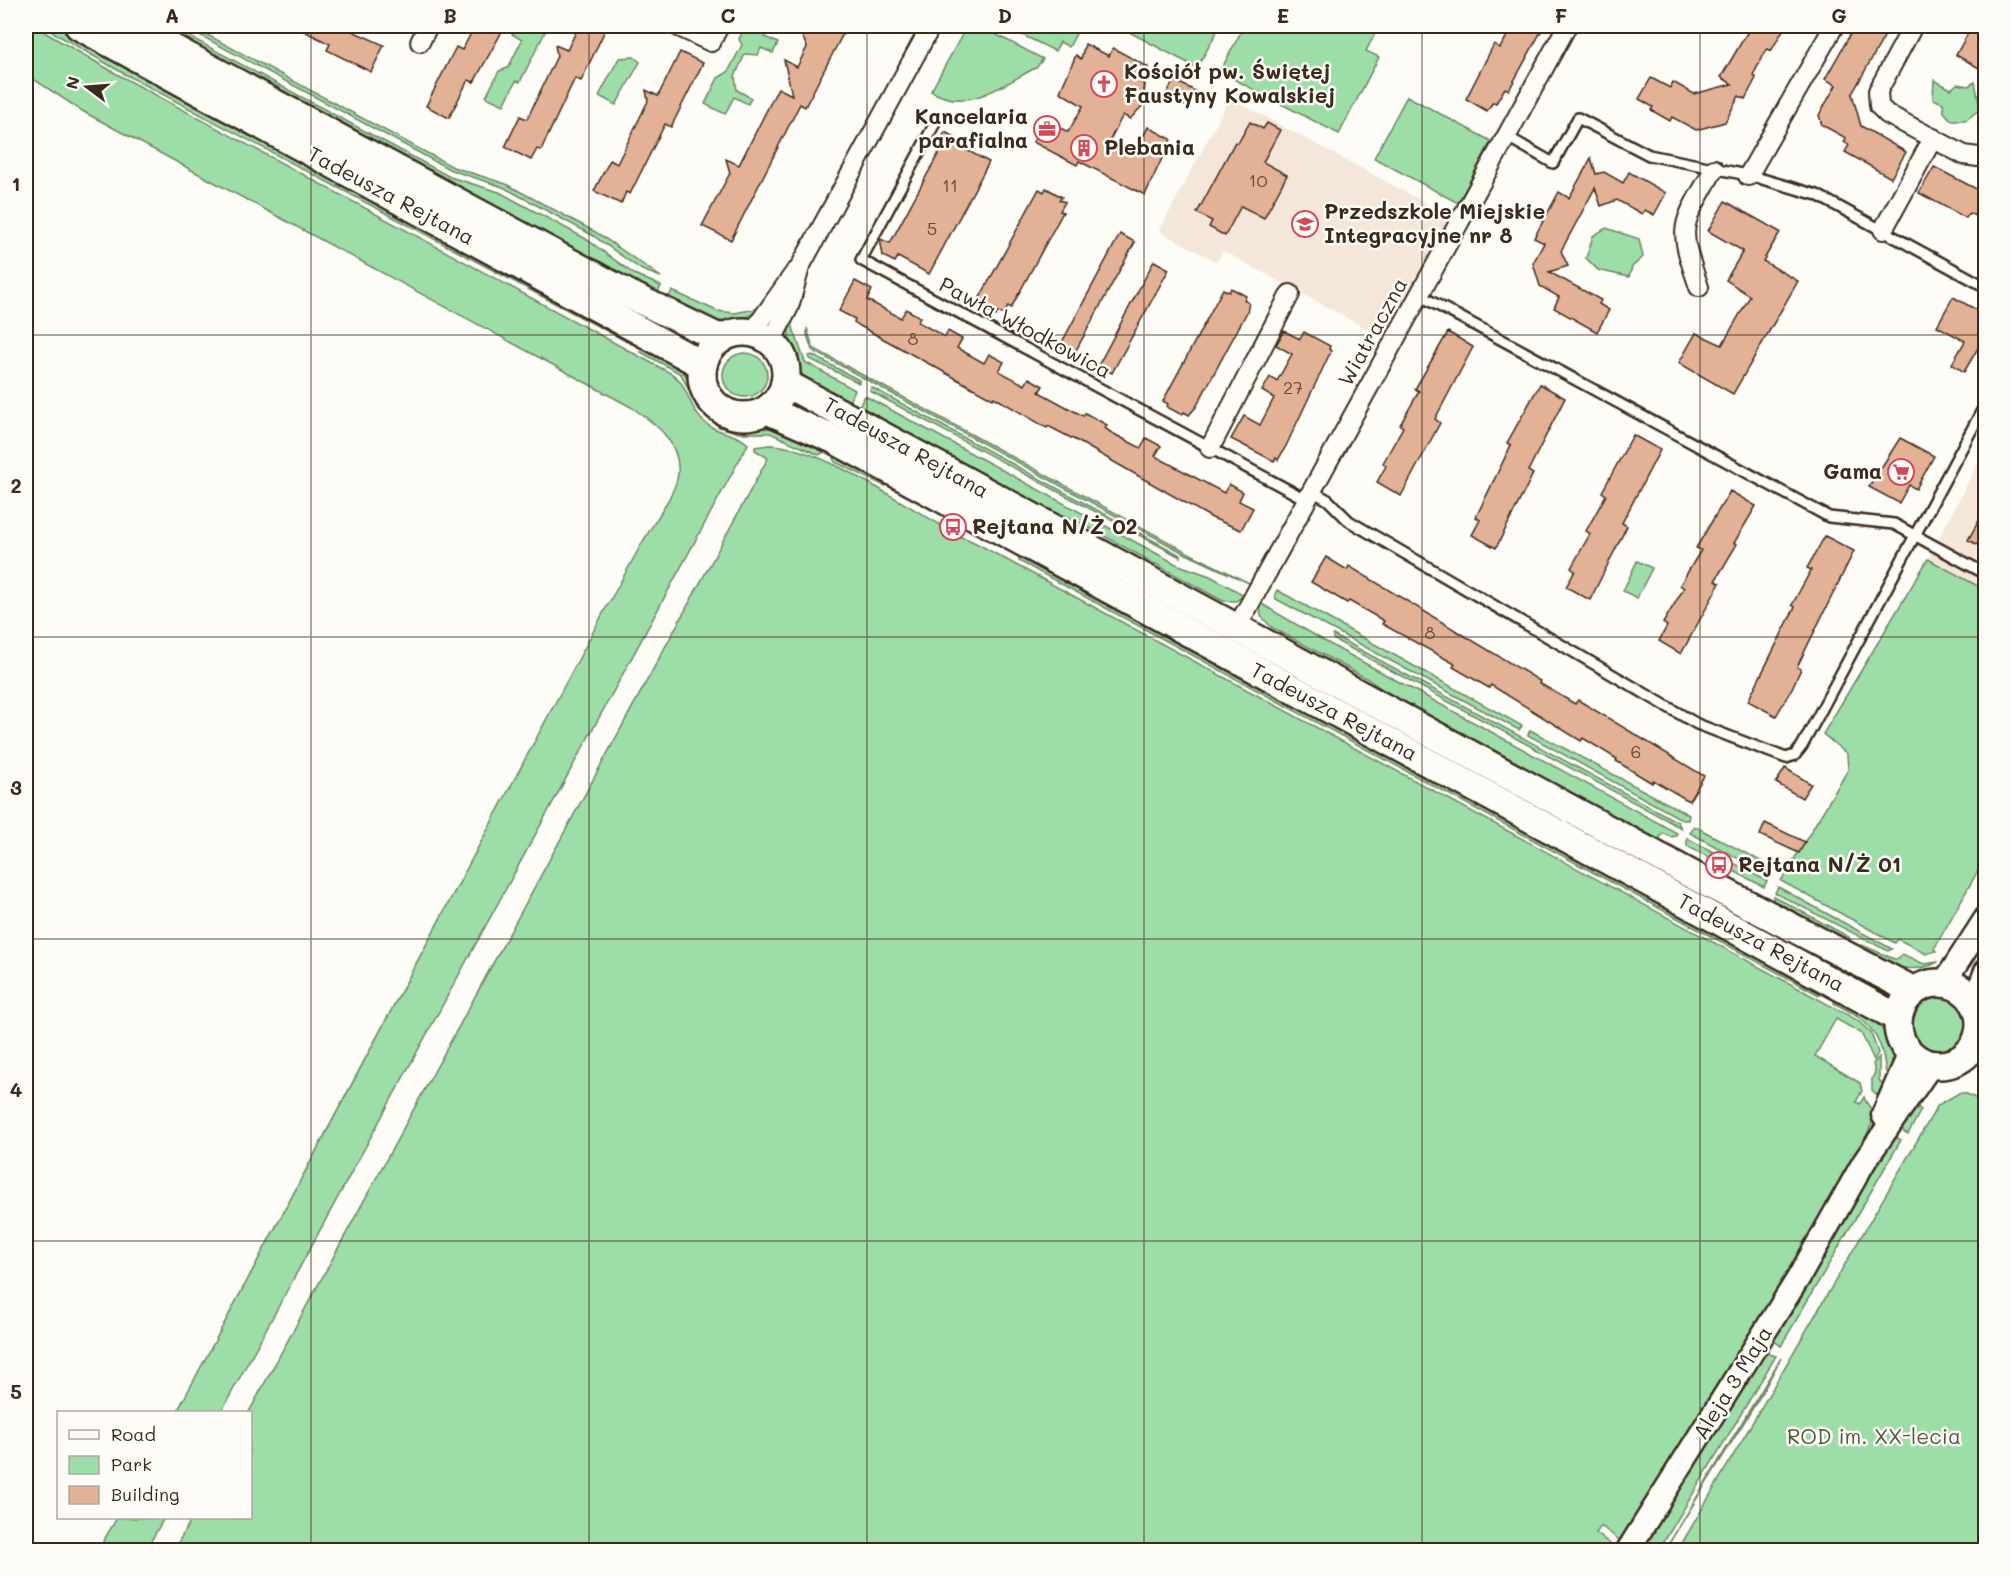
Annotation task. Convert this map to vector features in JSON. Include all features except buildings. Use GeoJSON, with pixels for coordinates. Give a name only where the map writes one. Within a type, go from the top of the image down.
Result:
{"type":"FeatureCollection","features":[{"type":"Feature","properties":{"kind":"main road","name":"Tadeusza Rejtana"},"geometry":{"type":"LineString","coordinates":[[79,26],[703,365]]}},
{"type":"Feature","properties":{"kind":"main road","name":"Tadeusza Rejtana"},"geometry":{"type":"LineString","coordinates":[[131,26],[620,289],[721,339]]}},
{"type":"Feature","properties":{"kind":"main road"},"geometry":{"type":"LineString","coordinates":[[730,335],[762,338],[781,354],[786,368],[786,383],[779,398],[767,410],[752,416],[735,416],[720,409],[709,397],[702,381],[703,365],[710,350],[721,339],[730,335]]}},
{"type":"Feature","properties":{"kind":"main road","name":"Tadeusza Rejtana"},"geometry":{"type":"LineString","coordinates":[[786,383],[1816,942],[1914,991]]}},
{"type":"Feature","properties":{"kind":"main road","name":"Tadeusza Rejtana"},"geometry":{"type":"LineString","coordinates":[[767,410],[833,440],[1898,1018]]}},
{"type":"Feature","properties":{"kind":"main road"},"geometry":{"type":"LineString","coordinates":[[1944,983],[1961,990],[1980,1021],[1976,1061],[1949,1064],[1920,1059],[1900,1036],[1898,1018],[1904,1003],[1914,991],[1928,984],[1944,983]]}},
{"type":"Feature","properties":{"kind":"street"},"geometry":{"type":"LineString","coordinates":[[677,26],[711,42],[719,26]]}},
{"type":"Feature","properties":{"kind":"street"},"geometry":{"type":"LineString","coordinates":[[762,338],[787,280],[800,267],[931,26]]}},
{"type":"Feature","properties":{"kind":"street","name":"Wiatraczna"},"geometry":{"type":"LineString","coordinates":[[1236,629],[1567,26]]}},
{"type":"Feature","properties":{"kind":"street"},"geometry":{"type":"LineString","coordinates":[[1748,176],[1834,26]]}},
{"type":"Feature","properties":{"kind":"street"},"geometry":{"type":"LineString","coordinates":[[1913,26],[1878,91],[1877,101],[1887,114],[1970,157],[1986,155]]}},
{"type":"Feature","properties":{"kind":"street"},"geometry":{"type":"LineString","coordinates":[[1883,230],[1933,138]]}},
{"type":"Feature","properties":{"kind":"street"},"geometry":{"type":"LineString","coordinates":[[1699,287],[1685,249],[1683,227],[1714,169]]}},
{"type":"Feature","properties":{"kind":"street"},"geometry":{"type":"LineString","coordinates":[[1210,448],[1290,294]]}},
{"type":"Feature","properties":{"kind":"street"},"geometry":{"type":"LineString","coordinates":[[1944,983],[1986,918]]}},
{"type":"Feature","properties":{"kind":"street"},"geometry":{"type":"LineString","coordinates":[[1980,1021],[1986,971]]}},
{"type":"Feature","properties":{"kind":"street","name":"Aleja 3 Maja"},"geometry":{"type":"LineString","coordinates":[[1628,1551],[1836,1215],[1920,1059]]}},
{"type":"Feature","properties":{"kind":"lane"},"geometry":{"type":"LineString","coordinates":[[1506,136],[1553,163],[1578,118],[1649,155],[1748,176],[1817,195],[1986,287]]}},
{"type":"Feature","properties":{"kind":"lane","name":"Pawła Włodkowica"},"geometry":{"type":"LineString","coordinates":[[934,125],[861,260],[1210,448],[1310,495],[1328,500],[1349,521],[1697,724],[1786,758],[1795,755],[1802,746],[1915,535]]}},
{"type":"Feature","properties":{"kind":"lane"},"geometry":{"type":"LineString","coordinates":[[1419,295],[1829,517],[1884,521],[1915,535],[1986,574]]}},
{"type":"Feature","properties":{"kind":"lane"},"geometry":{"type":"LineString","coordinates":[[1915,535],[1986,403]]}},
{"type":"Feature","properties":{"kind":"shaded area","name":"Przedszkole Miejskie Integracyjne nr 8"},"geometry":{"type":"Polygon","coordinates":[[[1230,98],[1452,217],[1386,339],[1223,251],[1217,262],[1159,231],[1230,98]]]}},
{"type":"Feature","properties":{"kind":"shaded area"},"geometry":{"type":"Polygon","coordinates":[[[1985,450],[1985,590],[1928,559],[1985,450]]]}},
{"type":"Feature","properties":{"kind":"green space"},"geometry":{"type":"Polygon","coordinates":[[[26,26],[34,26],[115,73],[672,374],[681,384],[703,421],[748,444],[222,1411],[178,1411],[595,628],[673,491],[678,474],[678,463],[665,434],[631,407],[84,112],[26,74],[26,26]]]}},
{"type":"Feature","properties":{"kind":"green space"},"geometry":{"type":"Polygon","coordinates":[[[42,26],[59,26],[634,338],[631,344],[121,72],[42,26]]]}},
{"type":"Feature","properties":{"kind":"green space"},"geometry":{"type":"Polygon","coordinates":[[[150,26],[170,26],[450,177],[499,192],[586,239],[634,274],[661,286],[656,297],[150,26]]]}},
{"type":"Feature","properties":{"kind":"green space"},"geometry":{"type":"Polygon","coordinates":[[[183,26],[191,26],[453,167],[506,184],[597,233],[661,277],[642,270],[592,235],[503,187],[451,170],[183,26]]]}},
{"type":"Feature","properties":{"kind":"green space"},"geometry":{"type":"Polygon","coordinates":[[[516,26],[548,26],[520,82],[516,81],[504,105],[486,97],[499,71],[508,68],[522,40],[512,34],[516,26]]]}},
{"type":"Feature","properties":{"kind":"green space"},"geometry":{"type":"Polygon","coordinates":[[[755,26],[762,26],[765,37],[778,43],[773,53],[761,48],[758,55],[745,54],[735,76],[737,90],[751,98],[748,104],[734,97],[725,114],[705,104],[718,78],[728,72],[742,45],[739,39],[744,29],[752,32],[755,26]]]}},
{"type":"Feature","properties":{"kind":"green space"},"geometry":{"type":"Polygon","coordinates":[[[967,26],[980,26],[1043,59],[1037,67],[1012,81],[972,98],[945,97],[931,91],[967,26]]]}},
{"type":"Feature","properties":{"kind":"green space"},"geometry":{"type":"Polygon","coordinates":[[[1004,26],[1080,26],[1069,47],[1060,42],[1055,51],[1004,26]]]}},
{"type":"Feature","properties":{"kind":"green space"},"geometry":{"type":"Polygon","coordinates":[[[1118,26],[1220,26],[1197,68],[1118,26]]]}},
{"type":"Feature","properties":{"kind":"green space"},"geometry":{"type":"Polygon","coordinates":[[[1244,26],[1379,26],[1366,51],[1379,57],[1339,134],[1220,72],[1244,26]]]}},
{"type":"Feature","properties":{"kind":"green space"},"geometry":{"type":"Polygon","coordinates":[[[634,57],[640,62],[616,105],[599,96],[619,58],[634,57]]]}},
{"type":"Feature","properties":{"kind":"green space"},"geometry":{"type":"Polygon","coordinates":[[[1934,80],[1951,89],[1957,84],[1968,86],[1975,82],[1980,109],[1966,120],[1951,120],[1944,112],[1943,103],[1933,99],[1934,80]]]}},
{"type":"Feature","properties":{"kind":"green space"},"geometry":{"type":"Polygon","coordinates":[[[1407,96],[1491,141],[1458,203],[1374,158],[1407,96]]]}},
{"type":"Feature","properties":{"kind":"green space"},"geometry":{"type":"Polygon","coordinates":[[[1606,228],[1639,239],[1643,257],[1632,267],[1629,277],[1598,270],[1586,258],[1593,236],[1606,228]]]}},
{"type":"Feature","properties":{"kind":"green space"},"geometry":{"type":"Polygon","coordinates":[[[672,291],[717,311],[735,313],[760,308],[736,321],[713,321],[666,302],[672,291]]]}},
{"type":"Feature","properties":{"kind":"green space"},"geometry":{"type":"Polygon","coordinates":[[[791,322],[805,362],[855,390],[847,406],[816,387],[803,375],[795,361],[790,344],[791,322]]]}},
{"type":"Feature","properties":{"kind":"green space"},"geometry":{"type":"Polygon","coordinates":[[[807,328],[813,348],[1187,552],[1251,584],[1182,552],[812,350],[807,328]]]}},
{"type":"Feature","properties":{"kind":"green space"},"geometry":{"type":"Polygon","coordinates":[[[643,344],[677,364],[688,378],[701,408],[719,423],[742,429],[778,428],[826,448],[819,455],[770,433],[739,433],[719,427],[697,408],[681,374],[641,352],[643,344]]]}},
{"type":"Feature","properties":{"kind":"green space"},"geometry":{"type":"Polygon","coordinates":[[[745,353],[760,360],[767,375],[760,390],[745,397],[730,390],[723,375],[730,360],[745,353]]]}},
{"type":"Feature","properties":{"kind":"green space"},"geometry":{"type":"Polygon","coordinates":[[[812,355],[859,380],[859,383],[810,359],[809,356],[812,355]]]}},
{"type":"Feature","properties":{"kind":"green space"},"geometry":{"type":"Polygon","coordinates":[[[871,387],[1180,555],[1180,557],[870,391],[871,387]]]}},
{"type":"Feature","properties":{"kind":"green space"},"geometry":{"type":"Polygon","coordinates":[[[865,396],[1176,564],[1210,576],[1244,595],[1236,601],[1223,601],[1075,520],[1013,495],[856,411],[865,396]]]}},
{"type":"Feature","properties":{"kind":"green space"},"geometry":{"type":"Polygon","coordinates":[[[769,445],[788,447],[832,463],[855,475],[939,524],[949,534],[981,546],[1857,1020],[1871,1033],[1878,1053],[1874,1060],[1861,1033],[1836,1019],[1815,1056],[1860,1083],[1862,1091],[1856,1102],[1860,1104],[1864,1097],[1875,1116],[1859,1153],[1818,1228],[1623,1543],[1601,1526],[1596,1533],[1618,1550],[174,1550],[191,1519],[252,1519],[252,1411],[250,1411],[768,458],[755,450],[755,447],[769,445]]]}},
{"type":"Feature","properties":{"kind":"green space"},"geometry":{"type":"Polygon","coordinates":[[[835,453],[865,468],[887,484],[885,486],[835,462],[833,458],[835,453]]]}},
{"type":"Feature","properties":{"kind":"green space"},"geometry":{"type":"Polygon","coordinates":[[[1019,556],[1028,558],[1826,989],[1822,995],[1819,995],[1019,561],[1019,556]]]}},
{"type":"Feature","properties":{"kind":"green space"},"geometry":{"type":"Polygon","coordinates":[[[1928,559],[1985,590],[1985,858],[1934,949],[1936,951],[1926,954],[1898,939],[1895,943],[1781,881],[1848,770],[1847,754],[1823,734],[1928,559]]]}},
{"type":"Feature","properties":{"kind":"green space"},"geometry":{"type":"Polygon","coordinates":[[[1637,561],[1652,568],[1637,598],[1623,591],[1637,561]]]}},
{"type":"Feature","properties":{"kind":"green space"},"geometry":{"type":"Polygon","coordinates":[[[1277,590],[1522,726],[1519,730],[1276,599],[1277,590]]]}},
{"type":"Feature","properties":{"kind":"green space"},"geometry":{"type":"Polygon","coordinates":[[[1260,603],[1333,646],[1677,833],[1676,836],[1671,837],[1663,833],[1659,839],[1629,830],[1430,722],[1366,678],[1271,627],[1261,616],[1260,603]]]}},
{"type":"Feature","properties":{"kind":"green space"},"geometry":{"type":"Polygon","coordinates":[[[1333,635],[1678,822],[1681,828],[1333,639],[1333,635]]]}},
{"type":"Feature","properties":{"kind":"green space"},"geometry":{"type":"Polygon","coordinates":[[[1530,730],[1689,815],[1688,820],[1683,820],[1528,735],[1530,730]]]}},
{"type":"Feature","properties":{"kind":"green space"},"geometry":{"type":"Polygon","coordinates":[[[1694,826],[1774,868],[1771,876],[1690,833],[1694,826]]]}},
{"type":"Feature","properties":{"kind":"green space"},"geometry":{"type":"Polygon","coordinates":[[[1687,838],[1767,881],[1764,887],[1726,867],[1729,861],[1718,856],[1716,861],[1687,846],[1687,838]]]}},
{"type":"Feature","properties":{"kind":"green space"},"geometry":{"type":"Polygon","coordinates":[[[1778,887],[1892,949],[1888,951],[1775,893],[1778,887]]]}},
{"type":"Feature","properties":{"kind":"green space"},"geometry":{"type":"Polygon","coordinates":[[[1773,896],[1849,937],[1851,942],[1848,948],[1774,905],[1773,896]]]}},
{"type":"Feature","properties":{"kind":"green space"},"geometry":{"type":"Polygon","coordinates":[[[1862,945],[1894,959],[1899,959],[1902,954],[1924,964],[1938,962],[1917,968],[1898,967],[1858,952],[1862,945]]]}},
{"type":"Feature","properties":{"kind":"green space"},"geometry":{"type":"Polygon","coordinates":[[[1835,994],[1880,1026],[1891,1048],[1891,1080],[1888,1077],[1876,1036],[1859,1018],[1834,1003],[1835,994]]]}},
{"type":"Feature","properties":{"kind":"green space"},"geometry":{"type":"Polygon","coordinates":[[[1934,994],[1946,994],[1956,998],[1964,1006],[1968,1022],[1964,1038],[1956,1046],[1946,1050],[1934,1050],[1924,1046],[1916,1038],[1912,1028],[1912,1016],[1916,1006],[1924,998],[1934,994]]]}},
{"type":"Feature","properties":{"kind":"green space"},"geometry":{"type":"Polygon","coordinates":[[[1879,1057],[1879,1080],[1887,1089],[1882,1100],[1872,1090],[1872,1078],[1875,1073],[1873,1064],[1879,1057]]]}},
{"type":"Feature","properties":{"kind":"green space","name":"ROD im. XX-lecia"},"geometry":{"type":"Polygon","coordinates":[[[1959,1093],[1965,1093],[1985,1103],[1985,1550],[1678,1550],[1938,1105],[1959,1093]]]}},
{"type":"Feature","properties":{"kind":"green space"},"geometry":{"type":"Polygon","coordinates":[[[1911,1102],[1921,1110],[1908,1134],[1899,1129],[1911,1102]]]}},
{"type":"Feature","properties":{"kind":"green space"},"geometry":{"type":"Polygon","coordinates":[[[1894,1136],[1901,1140],[1781,1346],[1771,1338],[1894,1136]]]}},
{"type":"Feature","properties":{"kind":"green space"},"geometry":{"type":"Polygon","coordinates":[[[1763,1352],[1776,1356],[1659,1550],[1638,1550],[1763,1352]]]}},
{"type":"Feature","properties":{"kind":"green space"},"geometry":{"type":"Polygon","coordinates":[[[1781,1358],[1762,1393],[1665,1550],[1781,1358]]]}},
{"type":"Feature","properties":{"kind":"green space"},"geometry":{"type":"Polygon","coordinates":[[[116,1519],[163,1519],[146,1550],[98,1550],[116,1519]]]}},
{"type":"Feature","properties":{"kind":"place","name":"Kościół pw. Świętej Faustyny Kowalskiej"},"geometry":{"type":"Point","coordinates":[1104,84]}},
{"type":"Feature","properties":{"kind":"place","name":"Kancelaria parafialna"},"geometry":{"type":"Point","coordinates":[1047,129]}},
{"type":"Feature","properties":{"kind":"place","name":"Plebania"},"geometry":{"type":"Point","coordinates":[1084,148]}},
{"type":"Feature","properties":{"kind":"place","name":"Przedszkole Miejskie Integracyjne nr 8"},"geometry":{"type":"Point","coordinates":[1305,224]}},
{"type":"Feature","properties":{"kind":"place","name":"Gama"},"geometry":{"type":"Point","coordinates":[1901,472]}},
{"type":"Feature","properties":{"kind":"place","name":"Rejtana N/Ż 02"},"geometry":{"type":"Point","coordinates":[953,527]}},
{"type":"Feature","properties":{"kind":"place","name":"Rejtana N/Ż 01"},"geometry":{"type":"Point","coordinates":[1719,865]}}]}
